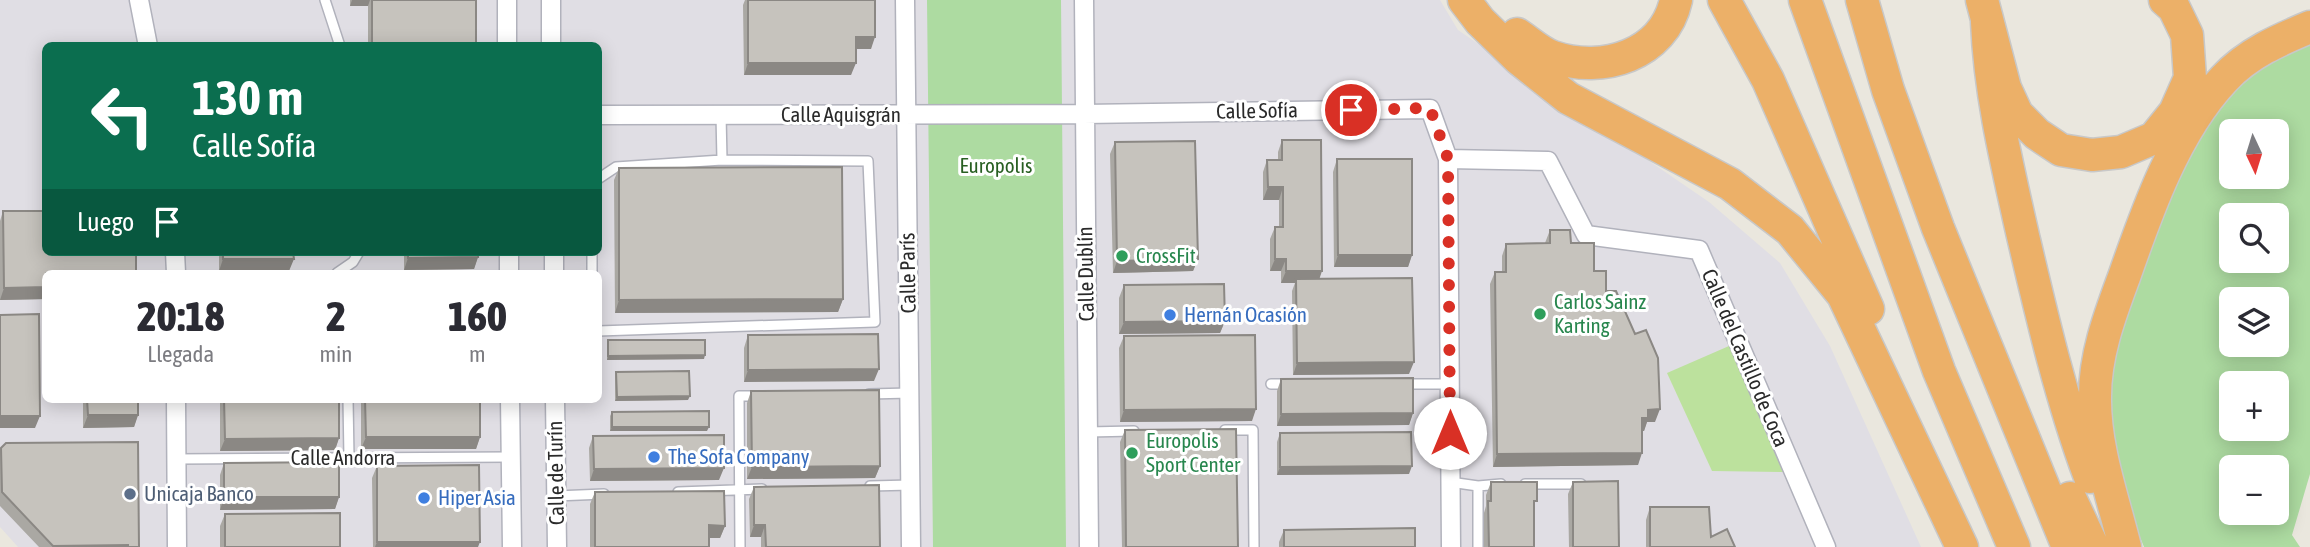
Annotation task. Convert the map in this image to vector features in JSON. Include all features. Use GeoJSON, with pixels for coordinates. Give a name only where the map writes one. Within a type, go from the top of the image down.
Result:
{"type":"FeatureCollection","features":[{"type":"Feature","properties":{"kind":"highway"},"geometry":{"type":"LineString","coordinates":[[1464,0],[1480,21],[1519,59],[1568,98],[1730,184],[1790,230],[1843,295],[1964,547]]}},
{"type":"Feature","properties":{"kind":"highway"},"geometry":{"type":"LineString","coordinates":[[1486,0],[1517,34],[1552,57],[1587,64],[1621,61],[1654,41],[1673,13],[1676,0]]}},
{"type":"Feature","properties":{"kind":"highway"},"geometry":{"type":"LineString","coordinates":[[1724,0],[1768,80],[1916,421],[1964,547]]}},
{"type":"Feature","properties":{"kind":"highway"},"geometry":{"type":"LineString","coordinates":[[1805,0],[2002,547]]}},
{"type":"Feature","properties":{"kind":"highway"},"geometry":{"type":"LineString","coordinates":[[1984,11],[2004,88],[2017,114],[2038,134],[2061,150],[2092,155],[2121,152],[2154,138],[2175,112],[2190,78],[2187,35],[2174,8],[2165,0]]}},
{"type":"Feature","properties":{"kind":"highway"},"geometry":{"type":"LineString","coordinates":[[1984,11],[1995,109],[2047,341],[2088,473],[2107,522],[2123,547]]}},
{"type":"Feature","properties":{"kind":"highway"},"geometry":{"type":"LineString","coordinates":[[1867,14],[1888,90],[1938,228],[2068,547]]}},
{"type":"Feature","properties":{"kind":"highway"},"geometry":{"type":"LineString","coordinates":[[1867,14],[2064,486],[2093,547]]}},
{"type":"Feature","properties":{"kind":"highway"},"geometry":{"type":"LineString","coordinates":[[2123,547],[2102,460],[2095,395],[2102,340],[2143,222],[2152,197],[2192,123],[2224,78],[2264,46],[2310,27]]}},
{"type":"Feature","properties":{"kind":"highway"},"geometry":{"type":"LineString","coordinates":[[1957,416],[2014,547]]}},
{"type":"Feature","properties":{"kind":"street"},"geometry":{"type":"LineString","coordinates":[[139,0],[147,42]]}},
{"type":"Feature","properties":{"kind":"street"},"geometry":{"type":"LineString","coordinates":[[507,0],[507,42]]}},
{"type":"Feature","properties":{"kind":"street"},"geometry":{"type":"LineString","coordinates":[[551,0],[551,42]]}},
{"type":"Feature","properties":{"kind":"street","name":"Calle París"},"geometry":{"type":"LineString","coordinates":[[905,0],[911,547]]}},
{"type":"Feature","properties":{"kind":"street","name":"Calle Dublín"},"geometry":{"type":"LineString","coordinates":[[1084,0],[1089,547]]}},
{"type":"Feature","properties":{"kind":"street","name":"Calle Sofía"},"geometry":{"type":"LineString","coordinates":[[1084,114],[1430,108],[1448,159]]}},
{"type":"Feature","properties":{"kind":"street","name":"Calle Aquisgrán"},"geometry":{"type":"LineString","coordinates":[[602,116],[1084,114]]}},
{"type":"Feature","properties":{"kind":"street"},"geometry":{"type":"LineString","coordinates":[[1448,159],[1451,547]]}},
{"type":"Feature","properties":{"kind":"street","name":"Calle del Castillo de Coca"},"geometry":{"type":"LineString","coordinates":[[1448,159],[1548,161],[1586,235],[1699,250],[1826,547]]}},
{"type":"Feature","properties":{"kind":"street"},"geometry":{"type":"LineString","coordinates":[[176,403],[177,547]]}},
{"type":"Feature","properties":{"kind":"street"},"geometry":{"type":"LineString","coordinates":[[510,403],[512,547]]}},
{"type":"Feature","properties":{"kind":"street","name":"Calle de Turín"},"geometry":{"type":"LineString","coordinates":[[555,403],[557,547]]}},
{"type":"Feature","properties":{"kind":"lane"},"geometry":{"type":"LineString","coordinates":[[325,0],[339,42]]}},
{"type":"Feature","properties":{"kind":"lane"},"geometry":{"type":"LineString","coordinates":[[721,115],[722,160]]}},
{"type":"Feature","properties":{"kind":"lane"},"geometry":{"type":"LineString","coordinates":[[602,176],[616,167],[722,160],[868,161],[875,322],[602,331]]}},
{"type":"Feature","properties":{"kind":"lane"},"geometry":{"type":"LineString","coordinates":[[341,270],[357,256]]}},
{"type":"Feature","properties":{"kind":"lane"},"geometry":{"type":"LineString","coordinates":[[1270,384],[1298,384]]}},
{"type":"Feature","properties":{"kind":"lane"},"geometry":{"type":"LineString","coordinates":[[1394,384],[1450,384]]}},
{"type":"Feature","properties":{"kind":"lane"},"geometry":{"type":"LineString","coordinates":[[857,394],[910,393]]}},
{"type":"Feature","properties":{"kind":"lane"},"geometry":{"type":"LineString","coordinates":[[740,547],[739,396],[765,396]]}},
{"type":"Feature","properties":{"kind":"lane"},"geometry":{"type":"LineString","coordinates":[[348,403],[349,458]]}},
{"type":"Feature","properties":{"kind":"lane"},"geometry":{"type":"LineString","coordinates":[[1212,430],[1253,430],[1254,547]]}},
{"type":"Feature","properties":{"kind":"lane"},"geometry":{"type":"LineString","coordinates":[[1088,432],[1143,431]]}},
{"type":"Feature","properties":{"kind":"lane","name":"Calle Andorra"},"geometry":{"type":"LineString","coordinates":[[176,459],[511,457]]}},
{"type":"Feature","properties":{"kind":"lane"},"geometry":{"type":"LineString","coordinates":[[1450,482],[1478,486],[1596,484]]}},
{"type":"Feature","properties":{"kind":"lane"},"geometry":{"type":"LineString","coordinates":[[858,486],[911,485]]}},
{"type":"Feature","properties":{"kind":"lane"},"geometry":{"type":"LineString","coordinates":[[1478,486],[1478,547]]}},
{"type":"Feature","properties":{"kind":"lane"},"geometry":{"type":"LineString","coordinates":[[674,492],[779,489]]}},
{"type":"Feature","properties":{"kind":"lane"},"geometry":{"type":"LineString","coordinates":[[556,496],[609,494]]}},
{"type":"Feature","properties":{"kind":"shaded area"},"geometry":{"type":"Polygon","coordinates":[[[0,0],[1440,0],[1458,30],[1709,202],[1780,263],[1830,346],[1921,547],[18,547],[0,527],[0,0]]]}},
{"type":"Feature","properties":{"kind":"green space","name":"Europolis"},"geometry":{"type":"Polygon","coordinates":[[[927,0],[1061,0],[1066,547],[933,547],[927,0]]]}},
{"type":"Feature","properties":{"kind":"green space"},"geometry":{"type":"Polygon","coordinates":[[[2310,27],[2310,474],[2292,535],[2300,547],[2144,547],[2120,487],[2098,372],[2192,123],[2310,27]]]}},
{"type":"Feature","properties":{"kind":"green space"},"geometry":{"type":"Polygon","coordinates":[[[1729,346],[1786,472],[1712,471],[1667,373],[1729,346]]]}},
{"type":"Feature","properties":{"kind":"building"},"geometry":{"type":"Polygon","coordinates":[[[372,0],[476,0],[476,42],[372,42],[372,0]]]}},
{"type":"Feature","properties":{"kind":"building"},"geometry":{"type":"Polygon","coordinates":[[[748,0],[875,0],[875,37],[856,37],[856,63],[748,63],[748,0]]]}},
{"type":"Feature","properties":{"kind":"building"},"geometry":{"type":"Polygon","coordinates":[[[1282,140],[1321,140],[1322,271],[1286,271],[1286,259],[1275,259],[1275,227],[1283,227],[1283,187],[1268,187],[1267,160],[1282,160],[1282,140]]]}},
{"type":"Feature","properties":{"kind":"building"},"geometry":{"type":"Polygon","coordinates":[[[1195,141],[1198,259],[1117,261],[1115,142],[1195,141]]]}},
{"type":"Feature","properties":{"kind":"building"},"geometry":{"type":"Polygon","coordinates":[[[1337,159],[1412,159],[1412,255],[1338,255],[1337,159]]]}},
{"type":"Feature","properties":{"kind":"building"},"geometry":{"type":"Polygon","coordinates":[[[842,167],[843,299],[619,300],[619,168],[842,167]]]}},
{"type":"Feature","properties":{"kind":"building"},"geometry":{"type":"Polygon","coordinates":[[[3,211],[42,211],[42,256],[136,256],[136,270],[42,270],[42,287],[4,288],[3,211]]]}},
{"type":"Feature","properties":{"kind":"building"},"geometry":{"type":"Polygon","coordinates":[[[1550,230],[1570,230],[1571,243],[1594,243],[1594,271],[1606,271],[1606,291],[1616,291],[1635,334],[1646,330],[1658,358],[1660,409],[1648,410],[1648,418],[1642,418],[1642,453],[1497,454],[1495,272],[1506,272],[1506,244],[1550,243],[1550,230]]]}},
{"type":"Feature","properties":{"kind":"building"},"geometry":{"type":"Polygon","coordinates":[[[223,256],[294,256],[294,259],[223,259],[223,256]]]}},
{"type":"Feature","properties":{"kind":"building"},"geometry":{"type":"Polygon","coordinates":[[[408,256],[478,256],[478,257],[408,256]]]}},
{"type":"Feature","properties":{"kind":"building"},"geometry":{"type":"Polygon","coordinates":[[[1412,278],[1414,362],[1297,363],[1296,279],[1412,278]]]}},
{"type":"Feature","properties":{"kind":"building","name":"Hernán Ocasión"},"geometry":{"type":"Polygon","coordinates":[[[1224,284],[1225,321],[1124,322],[1124,285],[1224,284]]]}},
{"type":"Feature","properties":{"kind":"building"},"geometry":{"type":"Polygon","coordinates":[[[39,314],[40,416],[0,416],[0,315],[39,314]]]}},
{"type":"Feature","properties":{"kind":"building"},"geometry":{"type":"Polygon","coordinates":[[[878,334],[879,369],[748,370],[748,335],[878,334]]]}},
{"type":"Feature","properties":{"kind":"building"},"geometry":{"type":"Polygon","coordinates":[[[1255,335],[1256,409],[1124,410],[1124,336],[1255,335]]]}},
{"type":"Feature","properties":{"kind":"building"},"geometry":{"type":"Polygon","coordinates":[[[608,340],[705,340],[705,355],[608,356],[608,340]]]}},
{"type":"Feature","properties":{"kind":"building"},"geometry":{"type":"Polygon","coordinates":[[[689,371],[690,396],[617,397],[616,372],[689,371]]]}},
{"type":"Feature","properties":{"kind":"building"},"geometry":{"type":"Polygon","coordinates":[[[1413,378],[1413,413],[1281,414],[1281,379],[1413,378]]]}},
{"type":"Feature","properties":{"kind":"building"},"geometry":{"type":"Polygon","coordinates":[[[879,390],[880,466],[752,467],[751,391],[879,390]]]}},
{"type":"Feature","properties":{"kind":"building"},"geometry":{"type":"Polygon","coordinates":[[[87,403],[138,403],[138,415],[88,415],[87,403]]]}},
{"type":"Feature","properties":{"kind":"building"},"geometry":{"type":"Polygon","coordinates":[[[224,403],[339,403],[339,438],[225,439],[224,403]]]}},
{"type":"Feature","properties":{"kind":"building"},"geometry":{"type":"Polygon","coordinates":[[[365,403],[480,403],[480,437],[366,437],[365,403]]]}},
{"type":"Feature","properties":{"kind":"building"},"geometry":{"type":"Polygon","coordinates":[[[709,411],[709,427],[612,427],[612,412],[709,411]]]}},
{"type":"Feature","properties":{"kind":"building"},"geometry":{"type":"Polygon","coordinates":[[[1236,429],[1238,547],[1126,547],[1125,430],[1236,429]]]}},
{"type":"Feature","properties":{"kind":"building"},"geometry":{"type":"Polygon","coordinates":[[[1411,432],[1412,466],[1280,467],[1280,433],[1411,432]]]}},
{"type":"Feature","properties":{"kind":"building","name":"The Sofa Company"},"geometry":{"type":"Polygon","coordinates":[[[724,435],[724,468],[594,469],[593,436],[724,435]]]}},
{"type":"Feature","properties":{"kind":"building"},"geometry":{"type":"Polygon","coordinates":[[[138,442],[139,547],[53,546],[2,492],[1,448],[6,443],[138,442]]]}},
{"type":"Feature","properties":{"kind":"building"},"geometry":{"type":"Polygon","coordinates":[[[339,462],[339,497],[224,497],[224,463],[339,462]]]}},
{"type":"Feature","properties":{"kind":"building","name":"Hiper Asia"},"geometry":{"type":"Polygon","coordinates":[[[479,465],[480,542],[377,542],[377,466],[479,465]]]}},
{"type":"Feature","properties":{"kind":"building"},"geometry":{"type":"Polygon","coordinates":[[[1618,481],[1619,547],[1573,547],[1573,482],[1618,481]]]}},
{"type":"Feature","properties":{"kind":"building"},"geometry":{"type":"Polygon","coordinates":[[[1491,482],[1537,482],[1537,501],[1534,501],[1534,547],[1489,547],[1488,501],[1491,501],[1491,482]]]}},
{"type":"Feature","properties":{"kind":"building"},"geometry":{"type":"Polygon","coordinates":[[[879,485],[880,547],[766,547],[765,525],[754,525],[754,487],[879,485]]]}},
{"type":"Feature","properties":{"kind":"building"},"geometry":{"type":"Polygon","coordinates":[[[724,491],[725,526],[709,525],[709,547],[595,547],[595,492],[724,491]]]}},
{"type":"Feature","properties":{"kind":"building"},"geometry":{"type":"Polygon","coordinates":[[[1650,507],[1709,507],[1711,537],[1727,529],[1735,547],[1650,547],[1650,507]]]}},
{"type":"Feature","properties":{"kind":"building"},"geometry":{"type":"Polygon","coordinates":[[[340,513],[340,547],[225,547],[225,514],[340,513]]]}},
{"type":"Feature","properties":{"kind":"building"},"geometry":{"type":"Polygon","coordinates":[[[1415,528],[1415,547],[1284,547],[1284,530],[1415,528]]]}},
{"type":"Feature","properties":{"kind":"place","name":"CrossFit"},"geometry":{"type":"Point","coordinates":[1122,256]}},
{"type":"Feature","properties":{"kind":"place","name":"Carlos Sainz Karting"},"geometry":{"type":"Point","coordinates":[1540,314]}},
{"type":"Feature","properties":{"kind":"place","name":"Hernán Ocasión"},"geometry":{"type":"Point","coordinates":[1170,315]}},
{"type":"Feature","properties":{"kind":"place","name":"Europolis Sport Center"},"geometry":{"type":"Point","coordinates":[1132,453]}},
{"type":"Feature","properties":{"kind":"place","name":"The Sofa Company"},"geometry":{"type":"Point","coordinates":[654,457]}},
{"type":"Feature","properties":{"kind":"place","name":"Unicaja Banco"},"geometry":{"type":"Point","coordinates":[130,494]}},
{"type":"Feature","properties":{"kind":"place","name":"Hiper Asia"},"geometry":{"type":"Point","coordinates":[424,498]}},
{"type":"Feature","properties":{"kind":"route"},"geometry":{"type":"LineString","coordinates":[[1351,110],[1430,108],[1448,159],[1450,433]]}}]}
